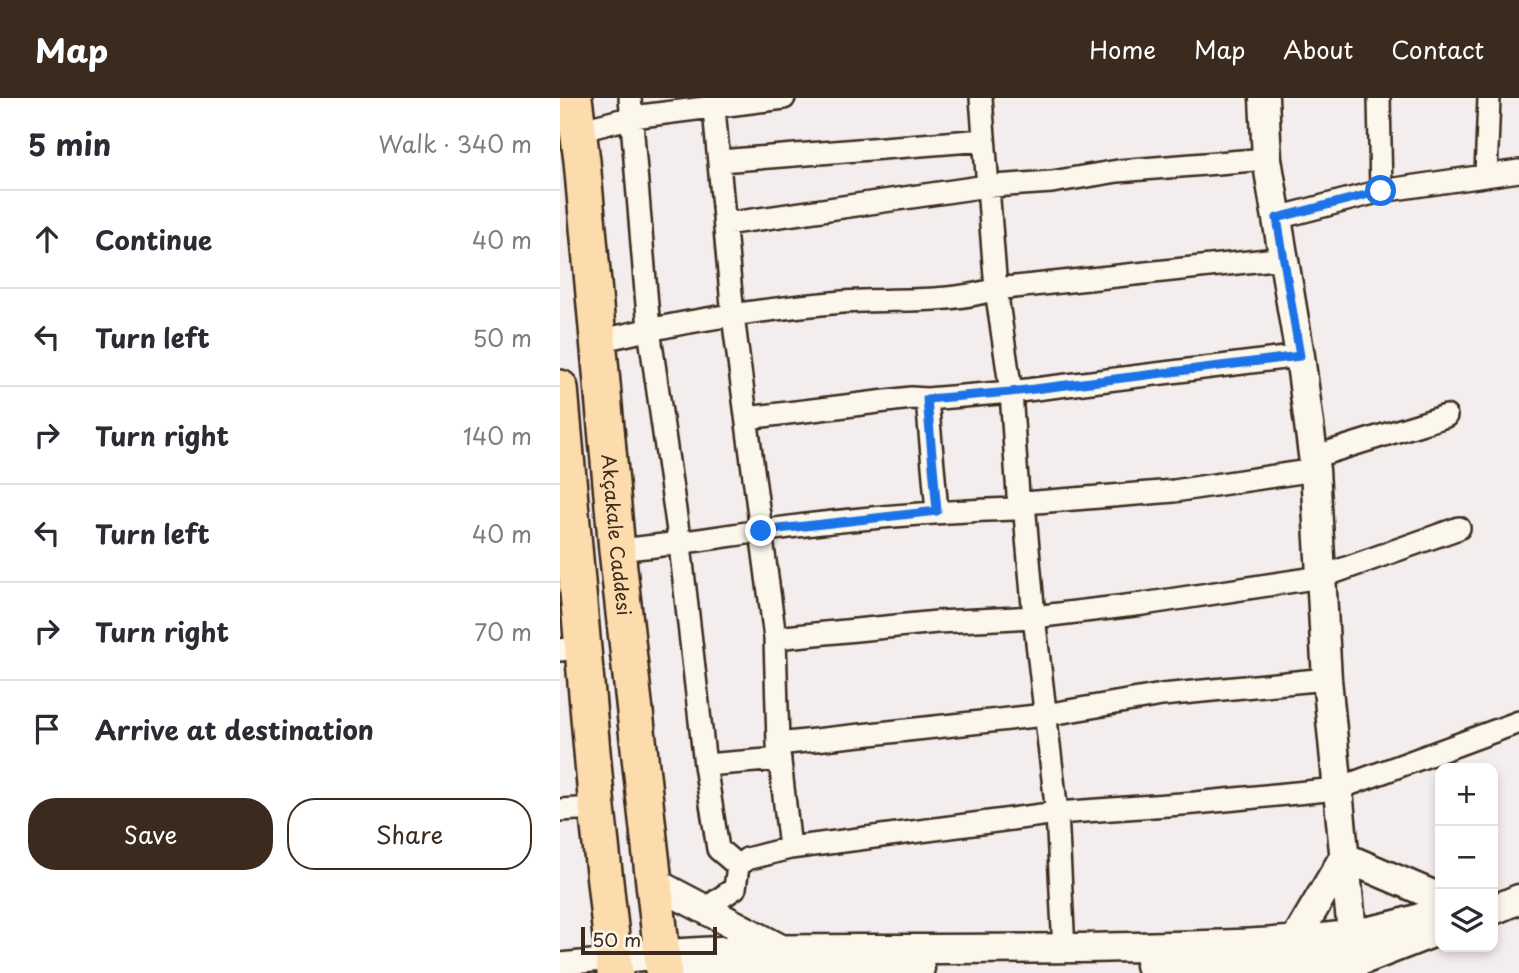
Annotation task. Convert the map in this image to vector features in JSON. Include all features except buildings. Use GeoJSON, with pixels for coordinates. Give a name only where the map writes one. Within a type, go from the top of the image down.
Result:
{"type":"FeatureCollection","features":[{"type":"Feature","properties":{"kind":"main road","name":"Akçakale Caddesi"},"geometry":{"type":"LineString","coordinates":[[576,115],[660,968]]}},
{"type":"Feature","properties":{"kind":"main road"},"geometry":{"type":"LineString","coordinates":[[560,388],[572,648],[597,808],[614,966]]}},
{"type":"Feature","properties":{"kind":"street"},"geometry":{"type":"LineString","coordinates":[[576,115],[632,107],[784,98]]}},
{"type":"Feature","properties":{"kind":"street"},"geometry":{"type":"LineString","coordinates":[[981,98],[996,289],[1010,392],[1018,495],[1024,503],[1056,813],[1063,950]]}},
{"type":"Feature","properties":{"kind":"street"},"geometry":{"type":"LineString","coordinates":[[1264,98],[1266,159],[1285,258],[1314,463],[1327,679],[1356,968]]}},
{"type":"Feature","properties":{"kind":"street"},"geometry":{"type":"LineString","coordinates":[[1379,98],[1381,191]]}},
{"type":"Feature","properties":{"kind":"street"},"geometry":{"type":"LineString","coordinates":[[1486,174],[1489,98]]}},
{"type":"Feature","properties":{"kind":"street"},"geometry":{"type":"LineString","coordinates":[[713,102],[733,316],[775,638],[779,751],[790,848]]}},
{"type":"Feature","properties":{"kind":"street"},"geometry":{"type":"LineString","coordinates":[[632,107],[649,329],[680,545],[705,765],[718,849],[738,866]]}},
{"type":"Feature","properties":{"kind":"street"},"geometry":{"type":"LineString","coordinates":[[720,160],[984,140]]}},
{"type":"Feature","properties":{"kind":"street"},"geometry":{"type":"LineString","coordinates":[[724,224],[980,187],[1052,182],[1118,171],[1266,159]]}},
{"type":"Feature","properties":{"kind":"street"},"geometry":{"type":"LineString","coordinates":[[1277,218],[1381,191],[1519,171]]}},
{"type":"Feature","properties":{"kind":"street"},"geometry":{"type":"LineString","coordinates":[[598,341],[649,329],[842,302],[970,297],[996,289],[1285,258]]}},
{"type":"Feature","properties":{"kind":"street"},"geometry":{"type":"LineString","coordinates":[[747,418],[911,398],[1010,392],[1300,356]]}},
{"type":"Feature","properties":{"kind":"street"},"geometry":{"type":"LineString","coordinates":[[927,399],[937,511]]}},
{"type":"Feature","properties":{"kind":"street"},"geometry":{"type":"LineString","coordinates":[[617,550],[680,545],[761,531],[937,511],[1014,509],[1024,503],[1174,491],[1314,463],[1446,416]]}},
{"type":"Feature","properties":{"kind":"street"},"geometry":{"type":"LineString","coordinates":[[775,638],[937,622],[1034,617],[1143,604],[1321,577],[1459,528]]}},
{"type":"Feature","properties":{"kind":"street"},"geometry":{"type":"LineString","coordinates":[[705,765],[779,751],[1045,715],[1162,695],[1327,679]]}},
{"type":"Feature","properties":{"kind":"street"},"geometry":{"type":"LineString","coordinates":[[705,909],[735,888],[738,866],[747,859],[790,848],[1056,813],[1337,789],[1519,722]]}},
{"type":"Feature","properties":{"kind":"street"},"geometry":{"type":"LineString","coordinates":[[560,810],[597,808]]}},
{"type":"Feature","properties":{"kind":"street"},"geometry":{"type":"LineString","coordinates":[[1344,857],[1435,896]]}},
{"type":"Feature","properties":{"kind":"street"},"geometry":{"type":"LineString","coordinates":[[1295,960],[1344,857]]}},
{"type":"Feature","properties":{"kind":"street"},"geometry":{"type":"LineString","coordinates":[[1496,889],[1519,880]]}},
{"type":"Feature","properties":{"kind":"street"},"geometry":{"type":"LineString","coordinates":[[653,882],[781,949]]}},
{"type":"Feature","properties":{"kind":"street"},"geometry":{"type":"LineString","coordinates":[[1498,908],[1519,899]]}},
{"type":"Feature","properties":{"kind":"street"},"geometry":{"type":"LineString","coordinates":[[560,964],[660,968],[1295,960],[1351,933],[1416,920],[1435,913]]}},
{"type":"Feature","properties":{"kind":"street"},"geometry":{"type":"LineString","coordinates":[[660,968],[781,949],[1063,950],[1295,960],[1356,968],[1435,932]]}},
{"type":"Feature","properties":{"kind":"route"},"geometry":{"type":"LineString","coordinates":[[761,531],[937,511],[927,399],[1010,392],[1300,356],[1277,218],[1381,191]]}}]}
